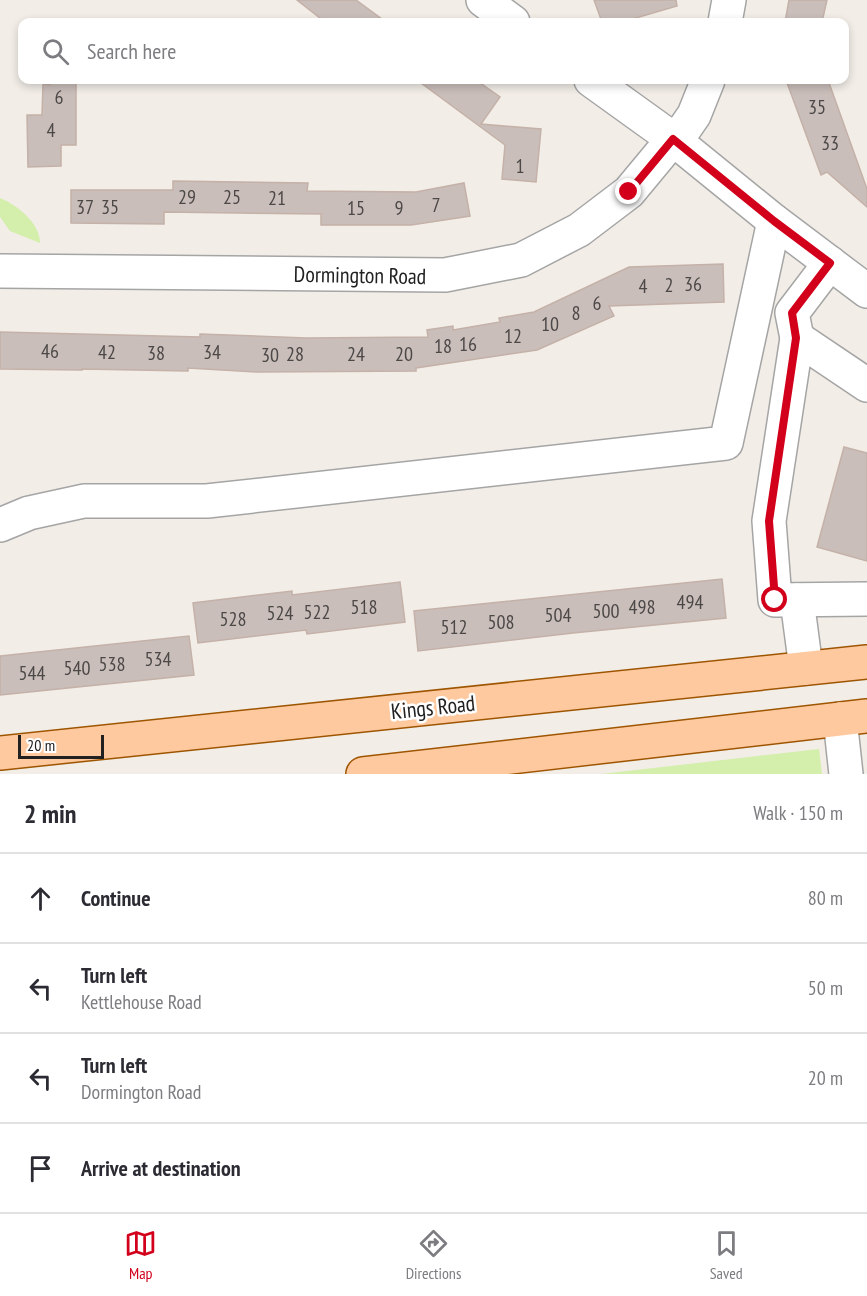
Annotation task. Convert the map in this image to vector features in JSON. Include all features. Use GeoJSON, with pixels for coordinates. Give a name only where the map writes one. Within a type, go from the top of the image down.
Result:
{"type":"FeatureCollection","features":[{"type":"Feature","properties":{"kind":"main road","name":"Kings Road"},"geometry":{"type":"LineString","coordinates":[[0,753],[867,662]]}},
{"type":"Feature","properties":{"kind":"main road"},"geometry":{"type":"LineString","coordinates":[[363,774],[422,771],[854,717]]}},
{"type":"Feature","properties":{"kind":"street"},"geometry":{"type":"LineString","coordinates":[[483,0],[508,18]]}},
{"type":"Feature","properties":{"kind":"street"},"geometry":{"type":"LineString","coordinates":[[726,18],[729,0]]}},
{"type":"Feature","properties":{"kind":"street"},"geometry":{"type":"LineString","coordinates":[[597,84],[673,139],[774,221],[867,291]]}},
{"type":"Feature","properties":{"kind":"street","name":"Dormington Road"},"geometry":{"type":"LineString","coordinates":[[0,271],[445,275],[522,260],[579,230],[629,192],[685,128],[694,115],[706,84]]}},
{"type":"Feature","properties":{"kind":"street"},"geometry":{"type":"LineString","coordinates":[[0,525],[29,513],[84,501],[207,501],[726,443],[774,221]]}},
{"type":"Feature","properties":{"kind":"street"},"geometry":{"type":"LineString","coordinates":[[830,263],[792,313],[796,338],[769,521],[775,600],[867,599]]}},
{"type":"Feature","properties":{"kind":"street"},"geometry":{"type":"LineString","coordinates":[[796,338],[866,384]]}},
{"type":"Feature","properties":{"kind":"street"},"geometry":{"type":"LineString","coordinates":[[797,600],[806,668]]}},
{"type":"Feature","properties":{"kind":"street"},"geometry":{"type":"LineString","coordinates":[[846,774],[854,717]]}},
{"type":"Feature","properties":{"kind":"green space"},"geometry":{"type":"Polygon","coordinates":[[[0,198],[13,205],[32,222],[40,243],[10,231],[0,217],[0,198]]]}},
{"type":"Feature","properties":{"kind":"green space"},"geometry":{"type":"Polygon","coordinates":[[[819,749],[822,774],[601,774],[819,749]]]}},
{"type":"Feature","properties":{"kind":"building"},"geometry":{"type":"Polygon","coordinates":[[[297,0],[356,0],[381,18],[320,18],[297,0]]]}},
{"type":"Feature","properties":{"kind":"building"},"geometry":{"type":"Polygon","coordinates":[[[594,0],[676,0],[677,6],[636,18],[601,18],[594,0]]]}},
{"type":"Feature","properties":{"kind":"building"},"geometry":{"type":"Polygon","coordinates":[[[789,0],[827,0],[823,18],[786,18],[789,0]]]}},
{"type":"Feature","properties":{"kind":"building"},"geometry":{"type":"Polygon","coordinates":[[[43,84],[76,84],[76,145],[61,145],[61,166],[28,167],[27,115],[42,115],[43,84]]]}},
{"type":"Feature","properties":{"kind":"building"},"geometry":{"type":"Polygon","coordinates":[[[422,84],[482,84],[500,97],[481,124],[541,129],[536,182],[502,179],[505,145],[422,84]]]}},
{"type":"Feature","properties":{"kind":"building"},"geometry":{"type":"Polygon","coordinates":[[[787,84],[829,84],[867,189],[867,207],[827,172],[821,175],[787,84]]]}},
{"type":"Feature","properties":{"kind":"building"},"geometry":{"type":"Polygon","coordinates":[[[173,181],[308,183],[307,191],[416,192],[464,183],[470,216],[411,225],[321,225],[321,214],[164,212],[164,224],[71,223],[71,190],[173,190],[173,181]]]}},
{"type":"Feature","properties":{"kind":"building"},"geometry":{"type":"Polygon","coordinates":[[[723,264],[724,302],[609,306],[614,316],[537,350],[416,368],[416,371],[258,372],[188,368],[188,371],[0,369],[0,332],[200,337],[200,334],[306,338],[428,337],[427,330],[453,326],[453,330],[500,322],[499,318],[534,312],[629,267],[723,264]]]}},
{"type":"Feature","properties":{"kind":"building"},"geometry":{"type":"Polygon","coordinates":[[[844,447],[867,453],[867,561],[817,547],[844,447]]]}},
{"type":"Feature","properties":{"kind":"building"},"geometry":{"type":"Polygon","coordinates":[[[722,579],[726,618],[418,651],[414,611],[722,579]]]}},
{"type":"Feature","properties":{"kind":"building"},"geometry":{"type":"Polygon","coordinates":[[[400,582],[405,622],[307,634],[306,630],[198,643],[193,603],[292,591],[292,595],[400,582]]]}},
{"type":"Feature","properties":{"kind":"building"},"geometry":{"type":"Polygon","coordinates":[[[189,636],[194,675],[0,695],[0,656],[189,636]]]}},
{"type":"Feature","properties":{"kind":"route"},"geometry":{"type":"LineString","coordinates":[[629,192],[673,139],[830,263],[792,313],[796,338],[769,521],[775,600]]}}]}
